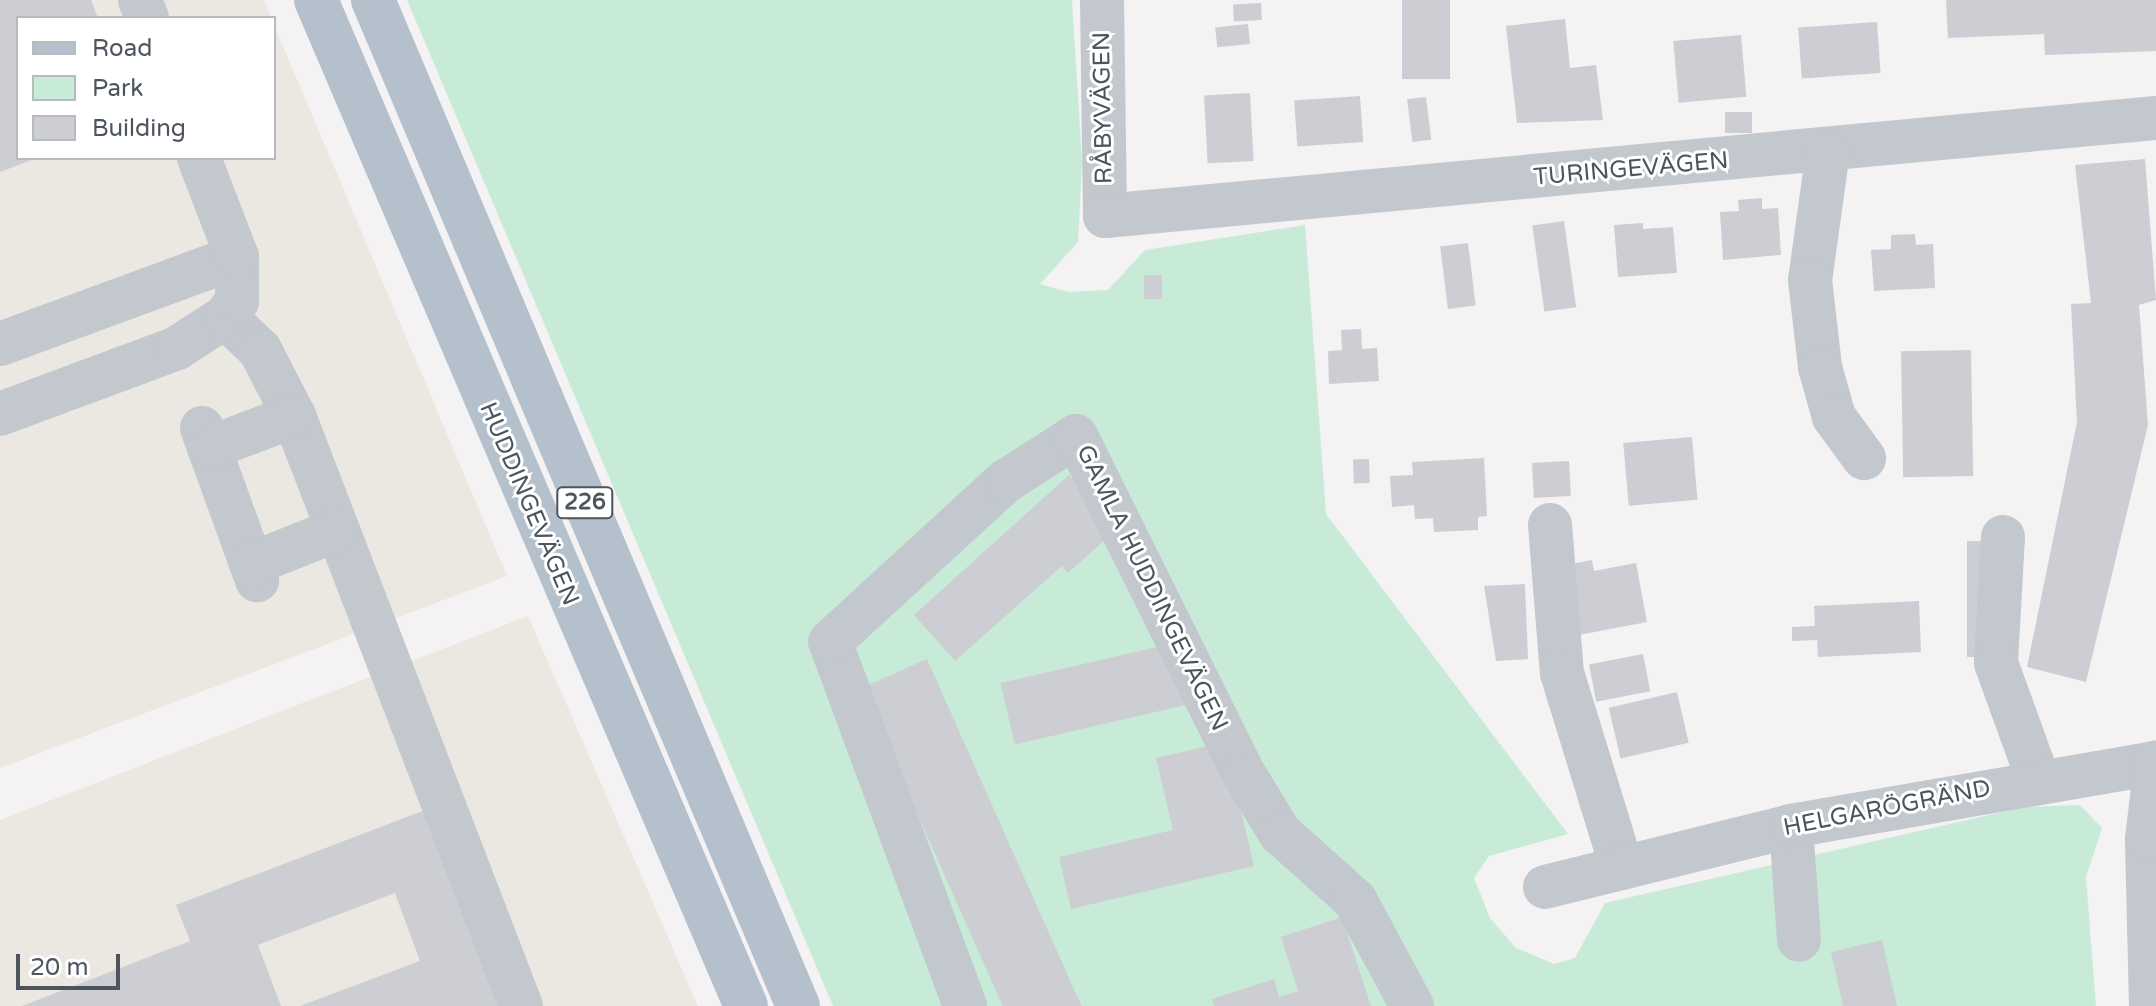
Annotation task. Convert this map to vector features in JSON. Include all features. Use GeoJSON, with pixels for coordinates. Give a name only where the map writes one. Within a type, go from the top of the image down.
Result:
{"type":"FeatureCollection","features":[{"type":"Feature","properties":{"kind":"main road","name":"HUDDINGEVÄGEN"},"geometry":{"type":"LineString","coordinates":[[316,0],[746,1006]]}},
{"type":"Feature","properties":{"kind":"main road","name":"226"},"geometry":{"type":"LineString","coordinates":[[373,0],[798,1006]]}},
{"type":"Feature","properties":{"kind":"main road"},"geometry":{"type":"LineString","coordinates":[[691,883],[697,954],[720,1006]]}},
{"type":"Feature","properties":{"kind":"street","name":"RÅBYVÄGEN"},"geometry":{"type":"LineString","coordinates":[[1102,0],[1105,216]]}},
{"type":"Feature","properties":{"kind":"street","name":"TURINGEVÄGEN"},"geometry":{"type":"LineString","coordinates":[[1105,216],[1828,151],[2156,118]]}},
{"type":"Feature","properties":{"kind":"street"},"geometry":{"type":"LineString","coordinates":[[1828,151],[1810,280],[1820,367],[1834,417],[1864,458]]}},
{"type":"Feature","properties":{"kind":"street"},"geometry":{"type":"LineString","coordinates":[[0,414],[177,348],[225,317],[237,301],[237,257],[200,160]]}},
{"type":"Feature","properties":{"kind":"street"},"geometry":{"type":"LineString","coordinates":[[0,344],[237,257]]}},
{"type":"Feature","properties":{"kind":"street"},"geometry":{"type":"LineString","coordinates":[[225,317],[260,350],[294,416],[521,1006]]}},
{"type":"Feature","properties":{"kind":"street"},"geometry":{"type":"LineString","coordinates":[[294,416],[205,438],[254,572],[337,530]]}},
{"type":"Feature","properties":{"kind":"street","name":"GAMLA HUDDINGEVÄGEN"},"geometry":{"type":"LineString","coordinates":[[965,1006],[830,642],[1006,481],[1076,436],[1244,774],[1280,833],[1355,900],[1412,1006]]}},
{"type":"Feature","properties":{"kind":"street"},"geometry":{"type":"LineString","coordinates":[[1550,525],[1562,673],[1622,868]]}},
{"type":"Feature","properties":{"kind":"street"},"geometry":{"type":"LineString","coordinates":[[2003,537],[1996,663],[2038,779]]}},
{"type":"Feature","properties":{"kind":"street"},"geometry":{"type":"LineString","coordinates":[[2151,1006],[2147,839],[2156,763]]}},
{"type":"Feature","properties":{"kind":"street","name":"HELGARÖGRÄND"},"geometry":{"type":"LineString","coordinates":[[1545,887],[1791,826],[2038,779],[2156,763]]}},
{"type":"Feature","properties":{"kind":"street"},"geometry":{"type":"LineString","coordinates":[[1791,826],[1799,940]]}},
{"type":"Feature","properties":{"kind":"shaded area"},"geometry":{"type":"Polygon","coordinates":[[[0,0],[264,0],[270,16],[16,16],[16,160],[276,160],[276,30],[507,576],[0,768],[0,0]]]}},
{"type":"Feature","properties":{"kind":"shaded area"},"geometry":{"type":"Polygon","coordinates":[[[528,616],[698,1006],[0,1006],[0,820],[528,616]]]}},
{"type":"Feature","properties":{"kind":"green space"},"geometry":{"type":"Polygon","coordinates":[[[407,0],[1072,0],[1082,162],[1078,242],[1040,284],[1068,292],[1108,290],[1145,250],[1305,225],[1326,514],[1568,834],[1489,856],[1474,878],[1490,918],[1516,948],[1554,964],[1575,958],[1605,903],[2024,807],[2080,805],[2102,828],[2086,877],[2096,1006],[833,1006],[407,0]]]}},
{"type":"Feature","properties":{"kind":"building"},"geometry":{"type":"Polygon","coordinates":[[[0,0],[91,0],[97,16],[16,16],[16,160],[32,160],[0,172],[0,0]]]}},
{"type":"Feature","properties":{"kind":"building"},"geometry":{"type":"Polygon","coordinates":[[[1402,0],[1450,0],[1450,79],[1402,79],[1402,0]]]}},
{"type":"Feature","properties":{"kind":"building"},"geometry":{"type":"Polygon","coordinates":[[[1946,0],[2156,0],[2156,51],[2045,55],[2044,34],[1948,38],[1946,0]]]}},
{"type":"Feature","properties":{"kind":"building"},"geometry":{"type":"Polygon","coordinates":[[[1261,3],[1262,20],[1234,21],[1233,4],[1261,3]]]}},
{"type":"Feature","properties":{"kind":"building"},"geometry":{"type":"Polygon","coordinates":[[[1565,19],[1570,68],[1596,65],[1603,120],[1517,123],[1506,26],[1565,19]]]}},
{"type":"Feature","properties":{"kind":"building"},"geometry":{"type":"Polygon","coordinates":[[[1877,22],[1881,73],[1802,78],[1798,28],[1877,22]]]}},
{"type":"Feature","properties":{"kind":"building"},"geometry":{"type":"Polygon","coordinates":[[[1248,24],[1250,44],[1217,47],[1215,27],[1248,24]]]}},
{"type":"Feature","properties":{"kind":"building"},"geometry":{"type":"Polygon","coordinates":[[[1741,35],[1746,97],[1679,103],[1673,41],[1741,35]]]}},
{"type":"Feature","properties":{"kind":"building"},"geometry":{"type":"Polygon","coordinates":[[[1250,93],[1254,161],[1208,163],[1204,95],[1250,93]]]}},
{"type":"Feature","properties":{"kind":"building"},"geometry":{"type":"Polygon","coordinates":[[[1360,96],[1363,142],[1297,146],[1294,101],[1360,96]]]}},
{"type":"Feature","properties":{"kind":"building"},"geometry":{"type":"Polygon","coordinates":[[[1426,97],[1431,140],[1412,142],[1407,99],[1426,97]]]}},
{"type":"Feature","properties":{"kind":"building"},"geometry":{"type":"Polygon","coordinates":[[[1725,112],[1752,112],[1752,133],[1725,133],[1725,112]]]}},
{"type":"Feature","properties":{"kind":"building"},"geometry":{"type":"Polygon","coordinates":[[[2145,159],[2156,300],[2139,305],[2148,425],[2086,682],[2027,667],[2077,422],[2071,304],[2091,303],[2075,165],[2145,159]]]}},
{"type":"Feature","properties":{"kind":"building"},"geometry":{"type":"Polygon","coordinates":[[[1762,198],[1762,209],[1778,208],[1781,255],[1723,260],[1720,212],[1739,211],[1738,200],[1762,198]]]}},
{"type":"Feature","properties":{"kind":"building"},"geometry":{"type":"Polygon","coordinates":[[[1564,221],[1576,307],[1544,312],[1532,225],[1564,221]]]}},
{"type":"Feature","properties":{"kind":"building"},"geometry":{"type":"Polygon","coordinates":[[[1643,223],[1643,229],[1673,227],[1677,273],[1618,277],[1614,225],[1643,223]]]}},
{"type":"Feature","properties":{"kind":"building"},"geometry":{"type":"Polygon","coordinates":[[[1915,234],[1916,245],[1933,244],[1935,288],[1874,291],[1871,250],[1891,249],[1891,235],[1915,234]]]}},
{"type":"Feature","properties":{"kind":"building"},"geometry":{"type":"Polygon","coordinates":[[[1468,243],[1476,306],[1448,309],[1440,246],[1468,243]]]}},
{"type":"Feature","properties":{"kind":"building"},"geometry":{"type":"Polygon","coordinates":[[[1144,275],[1162,275],[1162,299],[1144,299],[1144,275]]]}},
{"type":"Feature","properties":{"kind":"building"},"geometry":{"type":"Polygon","coordinates":[[[1361,329],[1362,349],[1377,348],[1379,381],[1329,384],[1328,351],[1342,350],[1341,330],[1361,329]]]}},
{"type":"Feature","properties":{"kind":"building"},"geometry":{"type":"Polygon","coordinates":[[[1971,350],[1973,476],[1903,477],[1901,351],[1971,350]]]}},
{"type":"Feature","properties":{"kind":"building"},"geometry":{"type":"Polygon","coordinates":[[[1692,437],[1697,500],[1629,506],[1623,443],[1692,437]]]}},
{"type":"Feature","properties":{"kind":"building"},"geometry":{"type":"Polygon","coordinates":[[[1484,458],[1487,516],[1478,517],[1478,530],[1434,532],[1433,518],[1415,519],[1414,505],[1392,507],[1390,476],[1413,475],[1412,462],[1484,458]]]}},
{"type":"Feature","properties":{"kind":"building"},"geometry":{"type":"Polygon","coordinates":[[[1369,459],[1370,483],[1354,484],[1353,460],[1369,459]]]}},
{"type":"Feature","properties":{"kind":"building"},"geometry":{"type":"Polygon","coordinates":[[[1569,461],[1571,496],[1534,498],[1532,463],[1569,461]]]}},
{"type":"Feature","properties":{"kind":"building"},"geometry":{"type":"Polygon","coordinates":[[[1069,475],[1117,529],[1068,573],[1062,566],[955,661],[914,615],[1069,475]]]}},
{"type":"Feature","properties":{"kind":"building"},"geometry":{"type":"Polygon","coordinates":[[[1967,541],[1992,541],[1992,657],[1967,657],[1967,541]]]}},
{"type":"Feature","properties":{"kind":"building"},"geometry":{"type":"Polygon","coordinates":[[[1592,560],[1594,571],[1636,563],[1647,622],[1579,635],[1566,565],[1592,560]]]}},
{"type":"Feature","properties":{"kind":"building"},"geometry":{"type":"Polygon","coordinates":[[[1525,584],[1528,659],[1496,661],[1484,586],[1525,584]]]}},
{"type":"Feature","properties":{"kind":"building"},"geometry":{"type":"Polygon","coordinates":[[[1919,601],[1921,652],[1818,657],[1817,640],[1792,641],[1792,627],[1815,626],[1814,606],[1919,601]]]}},
{"type":"Feature","properties":{"kind":"building"},"geometry":{"type":"Polygon","coordinates":[[[1174,643],[1188,704],[1015,744],[1001,683],[1174,643]]]}},
{"type":"Feature","properties":{"kind":"building"},"geometry":{"type":"Polygon","coordinates":[[[1643,654],[1650,691],[1596,702],[1589,664],[1643,654]]]}},
{"type":"Feature","properties":{"kind":"building"},"geometry":{"type":"Polygon","coordinates":[[[927,659],[1081,1006],[1003,1006],[861,688],[927,659]]]}},
{"type":"Feature","properties":{"kind":"building"},"geometry":{"type":"Polygon","coordinates":[[[1677,692],[1689,743],[1620,758],[1609,708],[1677,692]]]}},
{"type":"Feature","properties":{"kind":"building"},"geometry":{"type":"Polygon","coordinates":[[[1225,742],[1254,866],[1071,909],[1059,857],[1173,830],[1156,758],[1225,742]]]}},
{"type":"Feature","properties":{"kind":"building"},"geometry":{"type":"Polygon","coordinates":[[[428,809],[503,1006],[300,1006],[420,961],[395,893],[258,945],[281,1006],[22,1006],[190,941],[176,905],[428,809]]]}},
{"type":"Feature","properties":{"kind":"building"},"geometry":{"type":"Polygon","coordinates":[[[1342,917],[1371,1006],[1214,1006],[1212,999],[1274,979],[1279,997],[1298,991],[1281,937],[1342,917]]]}},
{"type":"Feature","properties":{"kind":"building"},"geometry":{"type":"Polygon","coordinates":[[[1882,940],[1897,1006],[1843,1006],[1831,952],[1882,940]]]}}]}
